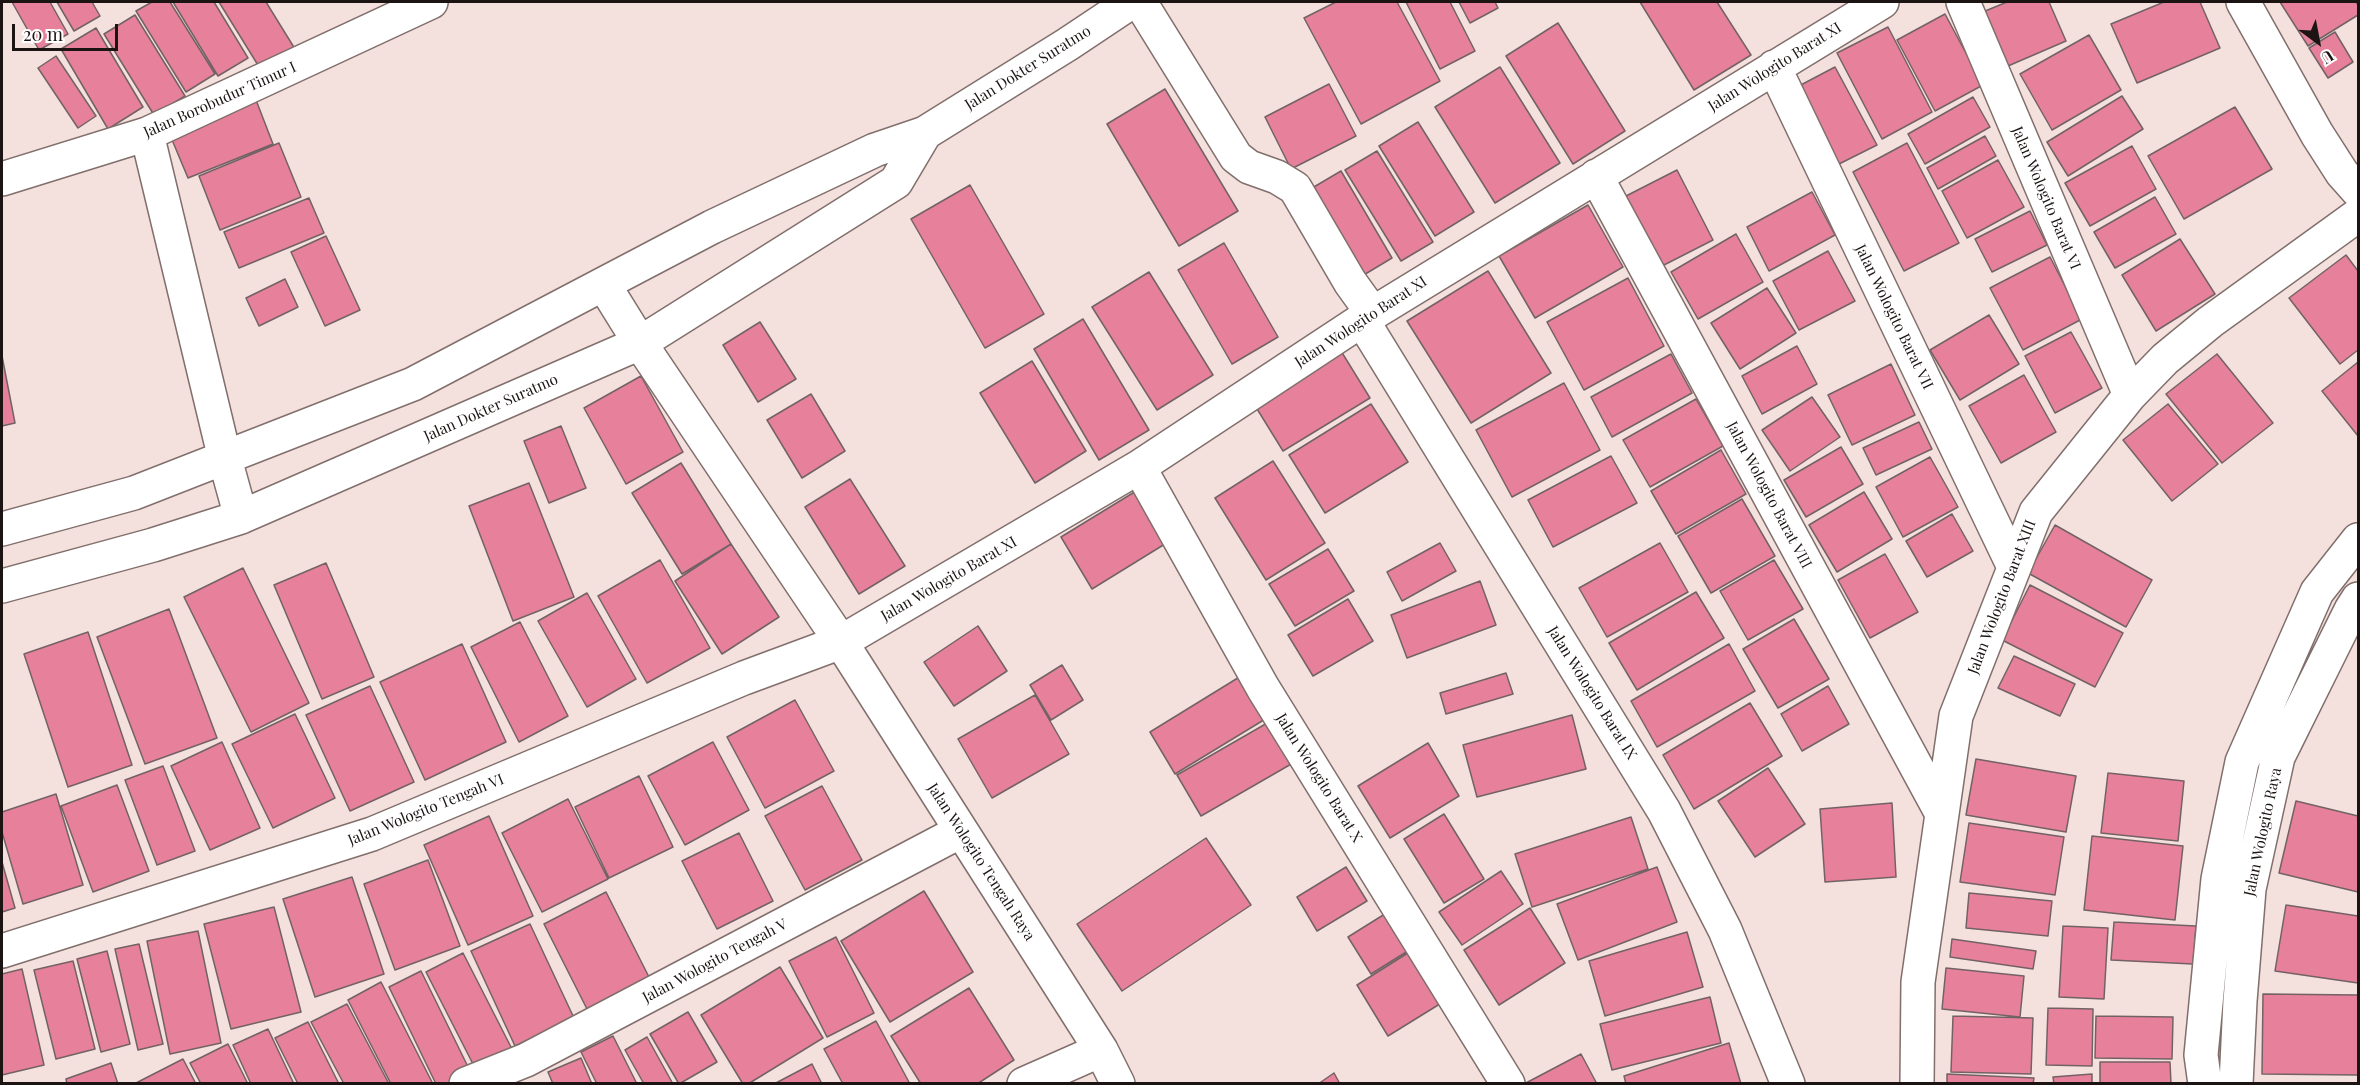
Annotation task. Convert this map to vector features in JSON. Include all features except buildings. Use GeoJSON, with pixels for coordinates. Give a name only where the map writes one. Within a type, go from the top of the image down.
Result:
{"type":"FeatureCollection","features":[{"type":"Feature","properties":{"kind":"street","name":"Jalan Borobudur Timur I"},"geometry":{"type":"LineString","coordinates":[[2,179],[147,134],[431,2]]}},
{"type":"Feature","properties":{"kind":"street","name":"Jalan Dokter Suratmo"},"geometry":{"type":"LineString","coordinates":[[2,529],[134,493],[413,384],[712,227],[875,150],[925,133],[1068,45],[1131,2]]}},
{"type":"Feature","properties":{"kind":"street","name":"Jalan Wologito Barat IX"},"geometry":{"type":"LineString","coordinates":[[1140,2],[1236,156],[1249,167],[1277,177],[1295,188],[1367,317],[1664,811],[1725,930],[1788,1083]]}},
{"type":"Feature","properties":{"kind":"street","name":"Jalan Wologito Barat XI"},"geometry":{"type":"LineString","coordinates":[[840,642],[1139,467],[1367,317],[1881,2]]}},
{"type":"Feature","properties":{"kind":"street","name":"Jalan Wologito Barat VI"},"geometry":{"type":"LineString","coordinates":[[1963,2],[2130,395]]}},
{"type":"Feature","properties":{"kind":"street"},"geometry":{"type":"LineString","coordinates":[[2243,2],[2317,134],[2353,173]]}},
{"type":"Feature","properties":{"kind":"street","name":"Jalan Wologito Barat VII"},"geometry":{"type":"LineString","coordinates":[[1774,67],[2014,567]]}},
{"type":"Feature","properties":{"kind":"street","name":"Jalan Dokter Suratmo"},"geometry":{"type":"LineString","coordinates":[[2,586],[153,545],[241,517],[639,343],[896,182],[925,133]]}},
{"type":"Feature","properties":{"kind":"street"},"geometry":{"type":"LineString","coordinates":[[147,134],[241,517]]}},
{"type":"Feature","properties":{"kind":"street","name":"Jalan Wologito Barat VIII"},"geometry":{"type":"LineString","coordinates":[[1596,176],[1942,814]]}},
{"type":"Feature","properties":{"kind":"street","name":"Jalan Wologito Barat XIII"},"geometry":{"type":"LineString","coordinates":[[1917,1083],[1918,982],[1956,716],[2036,512],[2130,395],[2165,359],[2210,322],[2358,215]]}},
{"type":"Feature","properties":{"kind":"street","name":"Jalan Wologito Tengah Raya"},"geometry":{"type":"LineString","coordinates":[[604,285],[639,343],[840,642],[962,831],[1101,1050],[1118,1083]]}},
{"type":"Feature","properties":{"kind":"street","name":"Jalan Wologito Barat X"},"geometry":{"type":"LineString","coordinates":[[1139,467],[1263,688],[1508,1083]]}},
{"type":"Feature","properties":{"kind":"street"},"geometry":{"type":"LineString","coordinates":[[2205,1083],[2201,1055],[2218,879],[2242,762],[2317,592],[2358,540]]}},
{"type":"Feature","properties":{"kind":"street","name":"Jalan Wologito Raya"},"geometry":{"type":"LineString","coordinates":[[2236,1083],[2249,889],[2278,757],[2350,610],[2358,599]]}},
{"type":"Feature","properties":{"kind":"street","name":"Jalan Wologito Tengah VI"},"geometry":{"type":"LineString","coordinates":[[2,951],[372,834],[744,678],[840,642]]}},
{"type":"Feature","properties":{"kind":"street","name":"Jalan Wologito Tengah V"},"geometry":{"type":"LineString","coordinates":[[466,1083],[526,1060],[962,831]]}},
{"type":"Feature","properties":{"kind":"street"},"geometry":{"type":"LineString","coordinates":[[1024,1083],[1101,1050]]}}]}
